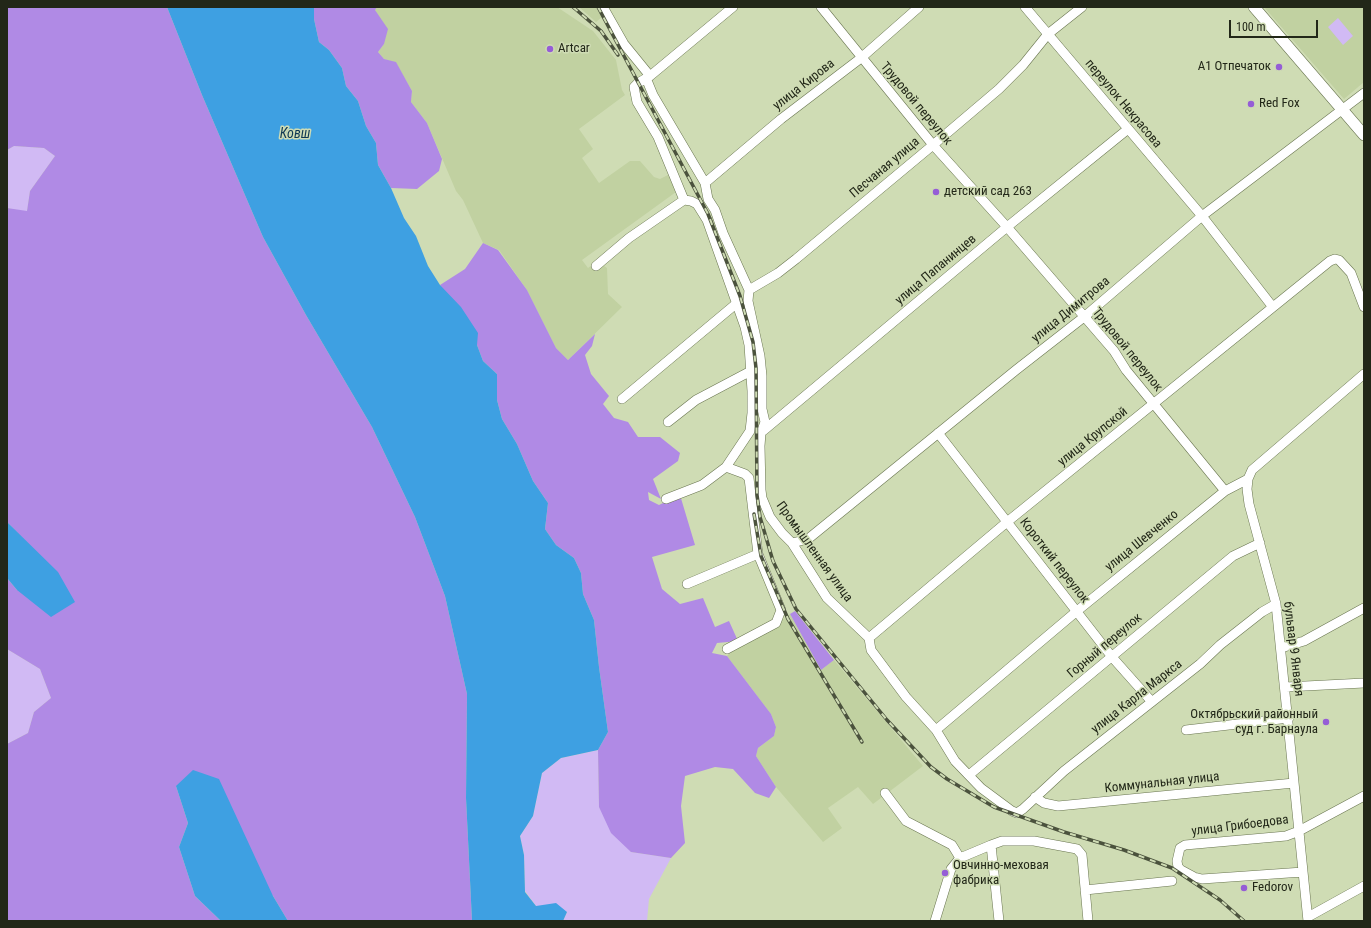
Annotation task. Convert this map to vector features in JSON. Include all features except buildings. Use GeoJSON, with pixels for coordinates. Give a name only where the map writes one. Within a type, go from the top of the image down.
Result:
{"type":"FeatureCollection","features":[{"type":"Feature","properties":{"kind":"main road"},"geometry":{"type":"LineString","coordinates":[[1254,7],[1364,135]]}},
{"type":"Feature","properties":{"kind":"street"},"geometry":{"type":"LineString","coordinates":[[603,7],[624,44],[648,77],[653,95],[705,183],[708,199],[715,210],[723,233],[749,290]]}},
{"type":"Feature","properties":{"kind":"street"},"geometry":{"type":"LineString","coordinates":[[684,200],[658,137],[637,102],[634,87],[733,7]]}},
{"type":"Feature","properties":{"kind":"street","name":"Трудовой переулок"},"geometry":{"type":"LineString","coordinates":[[821,7],[933,145],[1007,227],[1114,351],[1126,370],[1225,491]]}},
{"type":"Feature","properties":{"kind":"street","name":"улица Кирова"},"geometry":{"type":"LineString","coordinates":[[705,183],[782,119],[861,58],[919,7]]}},
{"type":"Feature","properties":{"kind":"street","name":"переулок Некрасова"},"geometry":{"type":"LineString","coordinates":[[1025,7],[1202,216],[1272,306]]}},
{"type":"Feature","properties":{"kind":"street","name":"Песчаная улица"},"geometry":{"type":"LineString","coordinates":[[749,290],[778,273],[796,259],[999,89],[1023,65],[1048,34],[1082,7]]}},
{"type":"Feature","properties":{"kind":"street","name":"улица Димитрова"},"geometry":{"type":"LineString","coordinates":[[792,543],[808,539],[1016,370],[1084,317],[1202,216],[1364,93]]}},
{"type":"Feature","properties":{"kind":"street","name":"улица Папанинцев"},"geometry":{"type":"LineString","coordinates":[[761,433],[1007,227],[1128,129]]}},
{"type":"Feature","properties":{"kind":"street"},"geometry":{"type":"LineString","coordinates":[[596,266],[629,238],[684,200],[691,201],[697,204],[707,220],[737,303],[749,345],[752,413],[750,431],[726,467],[702,485],[666,499]]}},
{"type":"Feature","properties":{"kind":"street","name":"улица Крупской"},"geometry":{"type":"LineString","coordinates":[[868,638],[1007,522],[1154,405],[1272,306],[1335,259],[1342,263],[1351,273],[1364,307]]}},
{"type":"Feature","properties":{"kind":"street","name":"Промышленная улица"},"geometry":{"type":"LineString","coordinates":[[749,290],[748,300],[755,328],[762,376],[762,408],[765,422],[761,433],[760,468],[762,498],[775,524],[792,543],[828,598],[868,638],[871,650],[894,682],[936,730],[955,761],[993,798],[1016,813]]}},
{"type":"Feature","properties":{"kind":"street"},"geometry":{"type":"LineString","coordinates":[[622,399],[737,303]]}},
{"type":"Feature","properties":{"kind":"street"},"geometry":{"type":"LineString","coordinates":[[668,422],[696,400],[749,372]]}},
{"type":"Feature","properties":{"kind":"street","name":"улица Шевченко"},"geometry":{"type":"LineString","coordinates":[[936,730],[1077,611],[1225,491],[1248,479],[1252,470],[1261,461],[1364,374]]}},
{"type":"Feature","properties":{"kind":"street","name":"Короткий переулок"},"geometry":{"type":"LineString","coordinates":[[938,433],[1112,657],[1152,702]]}},
{"type":"Feature","properties":{"kind":"street"},"geometry":{"type":"LineString","coordinates":[[726,467],[745,474],[749,478],[758,554],[781,610],[776,623],[727,649]]}},
{"type":"Feature","properties":{"kind":"street","name":"бульвар 9 Января"},"geometry":{"type":"LineString","coordinates":[[1248,479],[1247,489],[1249,504],[1276,604],[1286,687],[1308,919]]}},
{"type":"Feature","properties":{"kind":"street","name":"Горный переулок"},"geometry":{"type":"LineString","coordinates":[[969,775],[1233,556],[1260,543]]}},
{"type":"Feature","properties":{"kind":"street"},"geometry":{"type":"LineString","coordinates":[[686,584],[758,554]]}},
{"type":"Feature","properties":{"kind":"street","name":"улица Карла Маркса"},"geometry":{"type":"LineString","coordinates":[[1016,813],[1064,771],[1152,702],[1262,612],[1276,604]]}},
{"type":"Feature","properties":{"kind":"street"},"geometry":{"type":"LineString","coordinates":[[1281,648],[1304,641],[1364,608]]}},
{"type":"Feature","properties":{"kind":"street"},"geometry":{"type":"LineString","coordinates":[[1286,687],[1364,683]]}},
{"type":"Feature","properties":{"kind":"street"},"geometry":{"type":"LineString","coordinates":[[1186,730],[1288,718]]}},
{"type":"Feature","properties":{"kind":"street","name":"Коммунальная улица"},"geometry":{"type":"LineString","coordinates":[[1035,797],[1044,804],[1058,806],[1294,783]]}},
{"type":"Feature","properties":{"kind":"street"},"geometry":{"type":"LineString","coordinates":[[885,793],[906,821],[952,845],[960,858]]}},
{"type":"Feature","properties":{"kind":"street","name":"улица Грибоедова"},"geometry":{"type":"LineString","coordinates":[[1303,872],[1202,879],[1188,874],[1178,867],[1178,853],[1180,848],[1185,845],[1286,836],[1299,831],[1364,796]]}},
{"type":"Feature","properties":{"kind":"street"},"geometry":{"type":"LineString","coordinates":[[935,921],[951,869],[960,858],[1002,841],[1034,841],[1077,849],[1082,855],[1088,921]]}},
{"type":"Feature","properties":{"kind":"street"},"geometry":{"type":"LineString","coordinates":[[991,845],[999,921]]}},
{"type":"Feature","properties":{"kind":"street"},"geometry":{"type":"LineString","coordinates":[[1085,890],[1172,880]]}},
{"type":"Feature","properties":{"kind":"street"},"geometry":{"type":"LineString","coordinates":[[1308,919],[1364,886]]}},
{"type":"Feature","properties":{"kind":"shaded area"},"geometry":{"type":"Polygon","coordinates":[[[7,7],[167,7],[202,95],[263,237],[306,315],[372,427],[415,517],[445,596],[467,694],[466,798],[472,921],[288,921],[273,896],[176,786],[188,823],[179,847],[195,896],[221,921],[7,921],[7,744],[28,733],[34,712],[51,698],[40,669],[7,649],[7,578],[17,590],[27,543],[7,522],[7,208],[27,211],[30,191],[55,156],[44,148],[14,146],[7,150],[7,7]]]}},
{"type":"Feature","properties":{"kind":"shaded area"},"geometry":{"type":"Polygon","coordinates":[[[314,7],[377,7],[375,10],[388,29],[384,44],[378,52],[384,59],[396,62],[412,91],[411,102],[427,123],[442,159],[439,171],[417,189],[391,188],[378,165],[376,143],[366,126],[358,101],[346,86],[342,68],[329,50],[319,42],[314,19],[314,7]]]}},
{"type":"Feature","properties":{"kind":"shaded area"},"geometry":{"type":"Polygon","coordinates":[[[377,7],[557,7],[593,31],[616,60],[622,90],[625,95],[579,129],[593,149],[582,158],[599,183],[630,161],[640,161],[654,177],[660,179],[668,175],[676,192],[582,260],[588,268],[597,261],[607,268],[608,294],[622,307],[568,360],[556,348],[527,290],[499,250],[483,243],[463,200],[456,191],[427,123],[411,102],[412,91],[396,63],[384,59],[378,52],[384,44],[375,10],[377,7]]]}},
{"type":"Feature","properties":{"kind":"shaded area"},"geometry":{"type":"Polygon","coordinates":[[[579,7],[597,7],[602,17],[596,22],[579,7]]]}},
{"type":"Feature","properties":{"kind":"shaded area"},"geometry":{"type":"Polygon","coordinates":[[[1264,7],[1364,7],[1364,82],[1344,99],[1264,7]]]}},
{"type":"Feature","properties":{"kind":"shaded area"},"geometry":{"type":"Polygon","coordinates":[[[1338,18],[1353,36],[1343,45],[1328,27],[1338,18]]]}},
{"type":"Feature","properties":{"kind":"shaded area"},"geometry":{"type":"Polygon","coordinates":[[[14,146],[44,148],[55,156],[30,191],[27,212],[7,208],[7,150],[14,146]]]}},
{"type":"Feature","properties":{"kind":"shaded area"},"geometry":{"type":"Polygon","coordinates":[[[483,243],[498,250],[527,290],[556,348],[568,360],[595,334],[592,346],[585,355],[591,374],[609,396],[603,404],[614,418],[628,422],[638,437],[660,437],[680,453],[678,461],[653,479],[661,499],[648,492],[649,500],[659,505],[680,495],[695,545],[652,557],[662,589],[680,604],[703,598],[715,627],[729,621],[738,641],[717,643],[712,653],[727,656],[771,714],[776,727],[774,736],[758,748],[756,756],[776,787],[769,798],[755,793],[733,769],[715,767],[685,776],[681,806],[685,843],[671,858],[631,852],[611,833],[599,807],[598,750],[608,732],[594,620],[583,594],[581,573],[574,558],[556,545],[545,529],[548,503],[533,481],[517,444],[502,419],[497,400],[497,374],[483,361],[477,345],[440,285],[465,269],[483,243]]]}},
{"type":"Feature","properties":{"kind":"shaded area"},"geometry":{"type":"Polygon","coordinates":[[[795,611],[834,660],[821,670],[790,614],[795,611]]]}},
{"type":"Feature","properties":{"kind":"shaded area"},"geometry":{"type":"Polygon","coordinates":[[[790,614],[821,670],[834,660],[923,766],[873,804],[858,787],[828,808],[842,828],[823,842],[776,787],[756,756],[758,748],[774,736],[776,727],[771,714],[727,656],[732,650],[777,624],[790,614]]]}},
{"type":"Feature","properties":{"kind":"shaded area"},"geometry":{"type":"Polygon","coordinates":[[[7,649],[40,669],[51,698],[34,712],[28,733],[7,744],[7,649]]]}},
{"type":"Feature","properties":{"kind":"shaded area"},"geometry":{"type":"Polygon","coordinates":[[[598,750],[599,807],[631,852],[671,858],[649,899],[647,921],[563,921],[567,912],[536,906],[525,891],[524,855],[520,836],[533,816],[542,773],[561,758],[598,750]]]}},
{"type":"Feature","properties":{"kind":"water","name":"Ковш"},"geometry":{"type":"Polygon","coordinates":[[[167,7],[314,7],[314,19],[319,42],[329,50],[342,68],[346,86],[358,101],[366,126],[376,143],[378,165],[391,188],[404,218],[416,236],[428,266],[440,285],[461,307],[478,333],[477,345],[483,361],[497,374],[497,400],[502,419],[517,444],[533,481],[548,503],[545,529],[556,545],[574,558],[581,573],[583,594],[594,620],[608,732],[598,750],[561,758],[542,773],[533,816],[520,836],[524,855],[525,892],[536,906],[556,903],[567,912],[563,921],[472,921],[466,798],[467,694],[445,596],[415,517],[372,427],[306,315],[263,237],[202,95],[167,7]]]}},
{"type":"Feature","properties":{"kind":"water"},"geometry":{"type":"Polygon","coordinates":[[[7,522],[58,572],[75,602],[51,617],[17,590],[7,578],[7,522]]]}},
{"type":"Feature","properties":{"kind":"water"},"geometry":{"type":"Polygon","coordinates":[[[193,770],[219,779],[273,896],[288,921],[221,921],[195,896],[179,847],[188,823],[176,786],[193,770]]]}},
{"type":"Feature","properties":{"kind":"railway"},"geometry":{"type":"LineString","coordinates":[[573,7],[601,31],[618,55]]}},
{"type":"Feature","properties":{"kind":"railway"},"geometry":{"type":"LineString","coordinates":[[598,7],[708,214],[740,296],[753,342],[756,368],[757,495],[760,517],[773,561],[796,609],[887,720],[931,767],[947,779],[994,807],[1064,832],[1124,850],[1172,868],[1220,900],[1244,921]]}},
{"type":"Feature","properties":{"kind":"railway"},"geometry":{"type":"LineString","coordinates":[[754,514],[761,556],[788,619],[862,742]]}},
{"type":"Feature","properties":{"kind":"place","name":"Artcar"},"geometry":{"type":"Point","coordinates":[550,49]}},
{"type":"Feature","properties":{"kind":"place","name":"А1 Отпечаток"},"geometry":{"type":"Point","coordinates":[1279,67]}},
{"type":"Feature","properties":{"kind":"place","name":"Red Fox"},"geometry":{"type":"Point","coordinates":[1251,104]}},
{"type":"Feature","properties":{"kind":"place","name":"детский сад 263"},"geometry":{"type":"Point","coordinates":[936,192]}},
{"type":"Feature","properties":{"kind":"place","name":"Октябрьский районный суд г. Барнаула"},"geometry":{"type":"Point","coordinates":[1326,722]}},
{"type":"Feature","properties":{"kind":"place","name":"Овчинно-меховая фабрика"},"geometry":{"type":"Point","coordinates":[945,873]}},
{"type":"Feature","properties":{"kind":"place","name":"Fedorov"},"geometry":{"type":"Point","coordinates":[1244,888]}}]}
